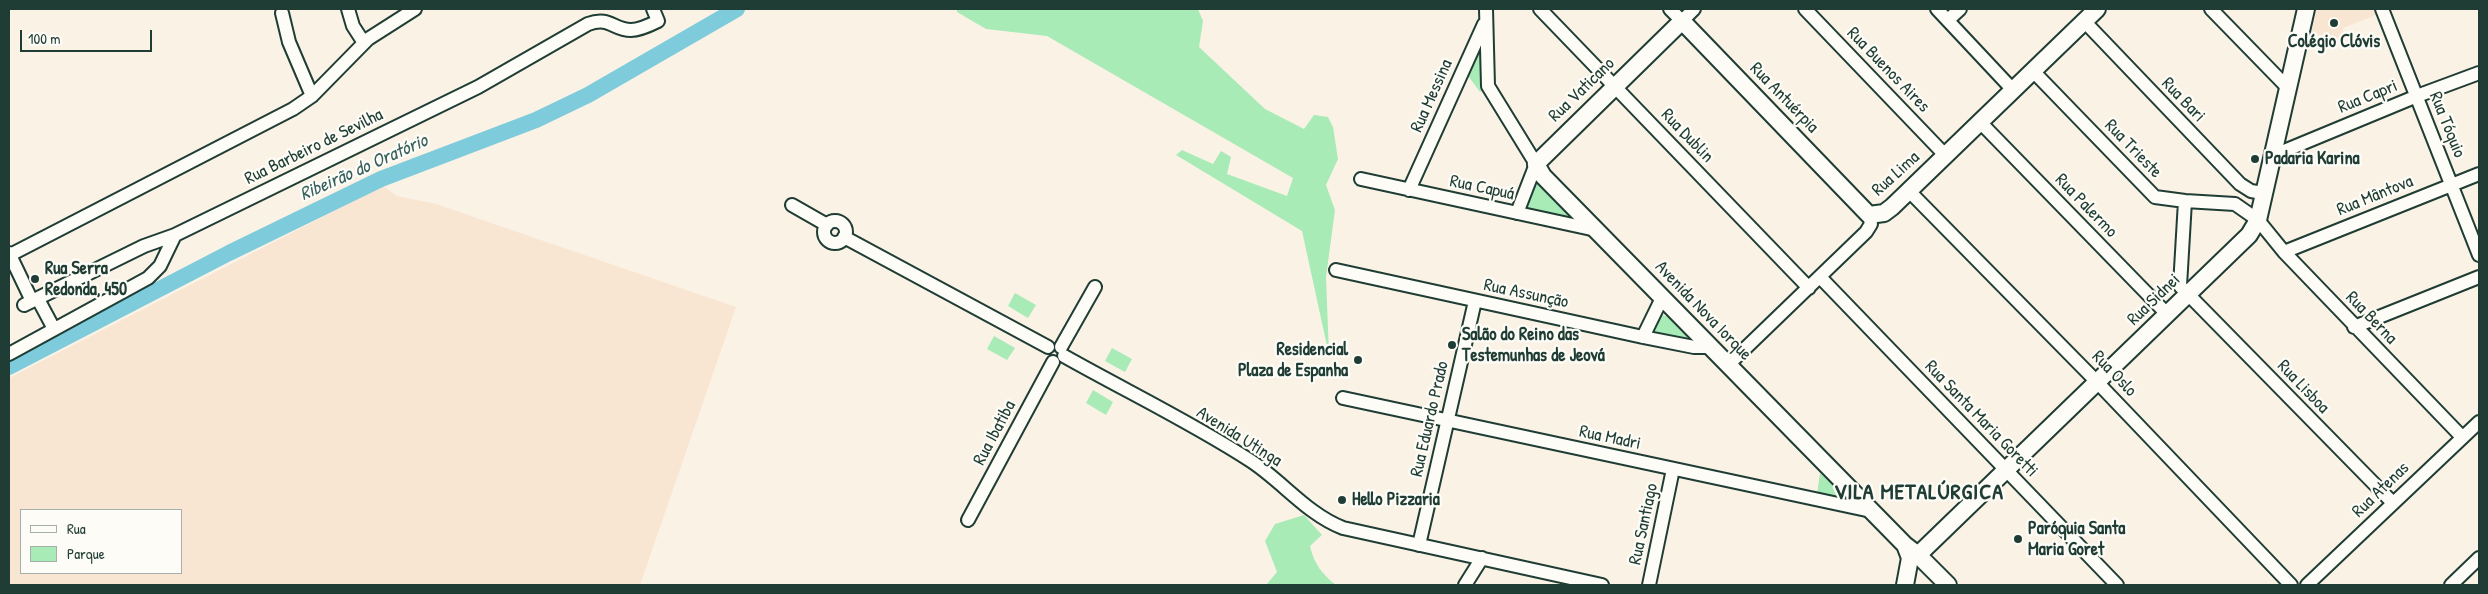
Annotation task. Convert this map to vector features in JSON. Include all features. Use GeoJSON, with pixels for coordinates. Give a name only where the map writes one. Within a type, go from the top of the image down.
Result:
{"type":"FeatureCollection","features":[{"type":"Feature","properties":{"kind":"main road","name":"Rua Lima"},"geometry":{"type":"LineString","coordinates":[[1870,214],[1888,210],[1909,191],[2096,9]]}},
{"type":"Feature","properties":{"kind":"main road","name":"Rua Sidnei"},"geometry":{"type":"LineString","coordinates":[[1918,555],[2244,241],[2258,220],[2306,9]]}},
{"type":"Feature","properties":{"kind":"main road","name":"Rua Vaticano"},"geometry":{"type":"LineString","coordinates":[[1536,164],[1682,21]]}},
{"type":"Feature","properties":{"kind":"main road","name":"Rua Antuérpia"},"geometry":{"type":"LineString","coordinates":[[1682,21],[1870,214]]}},
{"type":"Feature","properties":{"kind":"main road","name":"Avenida Nova Iorque"},"geometry":{"type":"LineString","coordinates":[[1536,164],[1543,176],[1662,298],[1904,545],[1918,555],[1943,580]]}},
{"type":"Feature","properties":{"kind":"main road"},"geometry":{"type":"LineString","coordinates":[[1904,545],[1910,558],[1907,585]]}},
{"type":"Feature","properties":{"kind":"main road"},"geometry":{"type":"LineString","coordinates":[[1907,585],[1922,575],[1943,580]]}},
{"type":"Feature","properties":{"kind":"street"},"geometry":{"type":"LineString","coordinates":[[348,9],[353,26],[364,43]]}},
{"type":"Feature","properties":{"kind":"street"},"geometry":{"type":"LineString","coordinates":[[54,329],[31,302],[9,254],[293,109],[312,96],[364,43],[415,9]]}},
{"type":"Feature","properties":{"kind":"street","name":"Rua Barbeiro de Sevilha"},"geometry":{"type":"LineString","coordinates":[[31,302],[478,87],[588,24],[607,21],[630,30],[658,21],[653,9]]}},
{"type":"Feature","properties":{"kind":"street","name":"Rua Dublin"},"geometry":{"type":"LineString","coordinates":[[1540,9],[1809,288]]}},
{"type":"Feature","properties":{"kind":"street","name":"Rua Antuérpia"},"geometry":{"type":"LineString","coordinates":[[1670,9],[1682,21]]}},
{"type":"Feature","properties":{"kind":"street","name":"Rua Vaticano"},"geometry":{"type":"LineString","coordinates":[[1682,21],[1694,9]]}},
{"type":"Feature","properties":{"kind":"street","name":"Rua Buenos Aires"},"geometry":{"type":"LineString","coordinates":[[1805,9],[1946,156]]}},
{"type":"Feature","properties":{"kind":"street"},"geometry":{"type":"LineString","coordinates":[[1937,9],[2013,90]]}},
{"type":"Feature","properties":{"kind":"street"},"geometry":{"type":"LineString","coordinates":[[1948,20],[1960,9]]}},
{"type":"Feature","properties":{"kind":"street"},"geometry":{"type":"LineString","coordinates":[[2211,9],[2288,88]]}},
{"type":"Feature","properties":{"kind":"street","name":"Rua Tóquio"},"geometry":{"type":"LineString","coordinates":[[2382,9],[2479,254]]}},
{"type":"Feature","properties":{"kind":"street"},"geometry":{"type":"LineString","coordinates":[[282,13],[290,42],[312,96]]}},
{"type":"Feature","properties":{"kind":"street","name":"Avenida Nova Iorque"},"geometry":{"type":"LineString","coordinates":[[1486,13],[1486,76],[1490,91],[1536,164]]}},
{"type":"Feature","properties":{"kind":"street","name":"Rua Messina"},"geometry":{"type":"LineString","coordinates":[[1409,190],[1486,13]]}},
{"type":"Feature","properties":{"kind":"street","name":"Rua Bari"},"geometry":{"type":"LineString","coordinates":[[2084,22],[2246,188],[2263,193]]}},
{"type":"Feature","properties":{"kind":"street","name":"Rua Trieste"},"geometry":{"type":"LineString","coordinates":[[2032,70],[2155,197],[2235,204]]}},
{"type":"Feature","properties":{"kind":"street","name":"Rua Capri"},"geometry":{"type":"LineString","coordinates":[[2272,156],[2417,96],[2479,73]]}},
{"type":"Feature","properties":{"kind":"street","name":"Rua Palermo"},"geometry":{"type":"LineString","coordinates":[[1980,122],[2168,314]]}},
{"type":"Feature","properties":{"kind":"street","name":"Rua Vaticano"},"geometry":{"type":"LineString","coordinates":[[1517,213],[1536,164]]}},
{"type":"Feature","properties":{"kind":"street","name":"Rua Mântova"},"geometry":{"type":"LineString","coordinates":[[2284,252],[2479,174]]}},
{"type":"Feature","properties":{"kind":"street","name":"Rua Capuá"},"geometry":{"type":"LineString","coordinates":[[1361,180],[1596,230]]}},
{"type":"Feature","properties":{"kind":"street"},"geometry":{"type":"LineString","coordinates":[[2246,188],[2235,204],[2258,220]]}},
{"type":"Feature","properties":{"kind":"street","name":"Rua Oslo"},"geometry":{"type":"LineString","coordinates":[[1909,191],[2097,382],[2291,585]]}},
{"type":"Feature","properties":{"kind":"street"},"geometry":{"type":"LineString","coordinates":[[2185,201],[2180,286],[2188,295]]}},
{"type":"Feature","properties":{"kind":"street"},"geometry":{"type":"LineString","coordinates":[[792,205],[827,225],[833,221],[842,224],[846,230],[844,237],[1048,347],[1056,344],[1059,355]]}},
{"type":"Feature","properties":{"kind":"street","name":"Rua Lima"},"geometry":{"type":"LineString","coordinates":[[1728,365],[1866,232],[1870,224],[1870,214]]}},
{"type":"Feature","properties":{"kind":"street","name":"Rua Berna"},"geometry":{"type":"LineString","coordinates":[[2258,220],[2284,252],[2354,327],[2462,438]]}},
{"type":"Feature","properties":{"kind":"street"},"geometry":{"type":"LineString","coordinates":[[9,354],[153,274],[160,266],[175,234]]}},
{"type":"Feature","properties":{"kind":"street","name":"Rua Assunção"},"geometry":{"type":"LineString","coordinates":[[1336,270],[1643,337],[1694,347],[1710,347]]}},
{"type":"Feature","properties":{"kind":"street","name":"Rua Santa Maria Goretti"},"geometry":{"type":"LineString","coordinates":[[1820,277],[2117,585]]}},
{"type":"Feature","properties":{"kind":"street"},"geometry":{"type":"LineString","coordinates":[[2354,327],[2479,277]]}},
{"type":"Feature","properties":{"kind":"street","name":"Rua Ibatiba"},"geometry":{"type":"LineString","coordinates":[[968,520],[1095,287]]}},
{"type":"Feature","properties":{"kind":"street","name":"Rua Lisboa"},"geometry":{"type":"LineString","coordinates":[[2188,295],[2393,503]]}},
{"type":"Feature","properties":{"kind":"street"},"geometry":{"type":"LineString","coordinates":[[1643,337],[1662,298]]}},
{"type":"Feature","properties":{"kind":"street","name":"Rua Eduardo Prado"},"geometry":{"type":"LineString","coordinates":[[1419,545],[1475,300]]}},
{"type":"Feature","properties":{"kind":"street","name":"Avenida Utinga"},"geometry":{"type":"LineString","coordinates":[[1059,355],[1228,446],[1265,471],[1308,508],[1332,524],[1602,585]]}},
{"type":"Feature","properties":{"kind":"street","name":"Rua Madri"},"geometry":{"type":"LineString","coordinates":[[1343,398],[1871,511]]}},
{"type":"Feature","properties":{"kind":"street","name":"Rua Atenas"},"geometry":{"type":"LineString","coordinates":[[2308,585],[2479,422]]}},
{"type":"Feature","properties":{"kind":"street","name":"Rua Santiago"},"geometry":{"type":"LineString","coordinates":[[1649,585],[1673,469]]}},
{"type":"Feature","properties":{"kind":"street"},"geometry":{"type":"LineString","coordinates":[[1465,585],[1482,558]]}},
{"type":"Feature","properties":{"kind":"street"},"geometry":{"type":"LineString","coordinates":[[2451,585],[2479,558]]}},
{"type":"Feature","properties":{"kind":"street"},"geometry":{"type":"LineString","coordinates":[[2461,575],[2479,568]]}},
{"type":"Feature","properties":{"kind":"shaded area","name":"Colégio Clóvis"},"geometry":{"type":"Polygon","coordinates":[[[2317,9],[2373,9],[2376,15],[2343,28],[2342,40],[2311,33],[2317,9]]]}},
{"type":"Feature","properties":{"kind":"shaded area"},"geometry":{"type":"Polygon","coordinates":[[[383,186],[397,196],[436,204],[736,307],[640,585],[9,585],[9,378],[383,186]]]}},
{"type":"Feature","properties":{"kind":"green space"},"geometry":{"type":"Polygon","coordinates":[[[957,9],[1198,9],[1203,21],[1199,47],[1265,109],[1304,129],[1314,115],[1328,117],[1333,127],[1338,159],[1326,185],[1335,210],[1326,277],[1329,355],[1302,231],[1176,155],[1182,150],[1213,164],[1221,151],[1231,157],[1227,174],[1287,196],[1293,178],[1047,36],[986,29],[957,12],[957,9]]]}},
{"type":"Feature","properties":{"kind":"green space"},"geometry":{"type":"Polygon","coordinates":[[[1478,51],[1482,52],[1485,88],[1480,92],[1466,73],[1478,51]]]}},
{"type":"Feature","properties":{"kind":"green space"},"geometry":{"type":"Polygon","coordinates":[[[1535,182],[1567,213],[1568,218],[1526,211],[1524,207],[1535,182]]]}},
{"type":"Feature","properties":{"kind":"green space"},"geometry":{"type":"Polygon","coordinates":[[[1015,293],[1036,305],[1028,318],[1008,306],[1015,293]]]}},
{"type":"Feature","properties":{"kind":"green space"},"geometry":{"type":"Polygon","coordinates":[[[1660,314],[1668,317],[1687,337],[1687,340],[1652,333],[1651,328],[1660,314]]]}},
{"type":"Feature","properties":{"kind":"green space"},"geometry":{"type":"Polygon","coordinates":[[[994,336],[1015,348],[1007,360],[987,349],[994,336]]]}},
{"type":"Feature","properties":{"kind":"green space"},"geometry":{"type":"Polygon","coordinates":[[[1112,348],[1132,359],[1125,372],[1105,361],[1112,348]]]}},
{"type":"Feature","properties":{"kind":"green space"},"geometry":{"type":"Polygon","coordinates":[[[1093,390],[1113,402],[1106,415],[1086,403],[1093,390]]]}},
{"type":"Feature","properties":{"kind":"green space"},"geometry":{"type":"Polygon","coordinates":[[[1820,473],[1838,490],[1837,497],[1817,494],[1820,473]]]}},
{"type":"Feature","properties":{"kind":"green space"},"geometry":{"type":"Polygon","coordinates":[[[1304,515],[1322,535],[1310,546],[1316,563],[1323,573],[1336,585],[1266,585],[1277,572],[1265,541],[1275,524],[1304,515]]]}},
{"type":"Feature","properties":{"kind":"waterway","name":"Ribeirão do Oratório"},"geometry":{"type":"LineString","coordinates":[[9,367],[229,253],[381,179],[536,120],[588,95],[737,9]]}},
{"type":"Feature","properties":{"kind":"place","name":"Colégio Clóvis"},"geometry":{"type":"Point","coordinates":[2334,23]}},
{"type":"Feature","properties":{"kind":"place","name":"Padaria Karina"},"geometry":{"type":"Point","coordinates":[2255,159]}},
{"type":"Feature","properties":{"kind":"place","name":"Rua Serra Redonda, 450"},"geometry":{"type":"Point","coordinates":[35,279]}},
{"type":"Feature","properties":{"kind":"place","name":"Salão do Reino das Testemunhas de Jeová"},"geometry":{"type":"Point","coordinates":[1452,345]}},
{"type":"Feature","properties":{"kind":"place","name":"Residencial Plaza de Espanha"},"geometry":{"type":"Point","coordinates":[1358,360]}},
{"type":"Feature","properties":{"kind":"place","name":"Hello Pizzaria"},"geometry":{"type":"Point","coordinates":[1342,500]}},
{"type":"Feature","properties":{"kind":"place","name":"Paróquia Santa Maria Goret"},"geometry":{"type":"Point","coordinates":[2018,539]}},
{"type":"Feature","properties":{"kind":"district","name":"VILA METALÚRGICA"},"geometry":{"type":"Point","coordinates":[1919,493]}}]}
